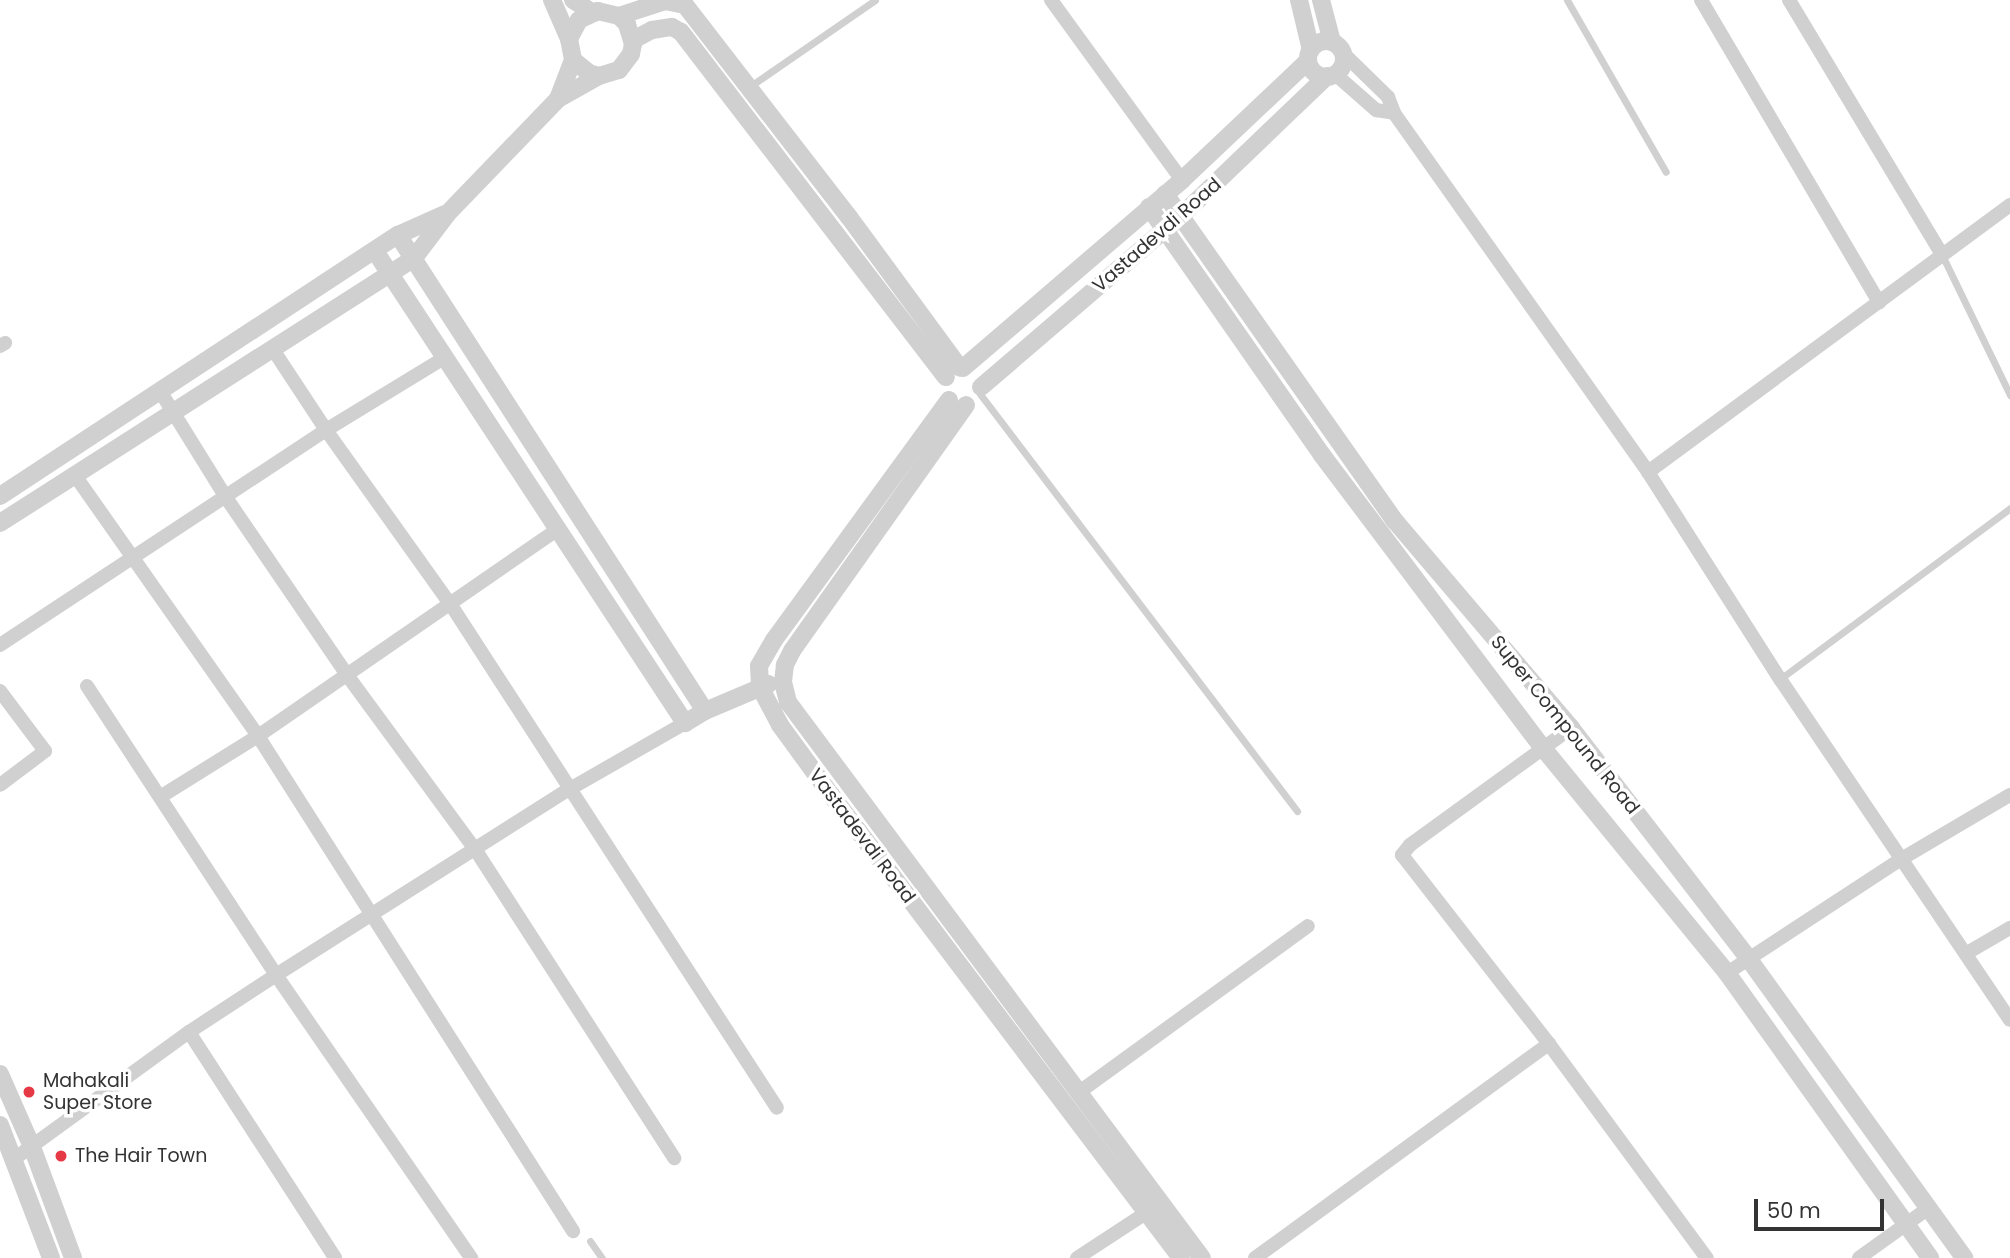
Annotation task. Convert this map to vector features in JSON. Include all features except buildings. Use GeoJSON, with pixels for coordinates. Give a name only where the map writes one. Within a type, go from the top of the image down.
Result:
{"type":"FeatureCollection","features":[{"type":"Feature","properties":{"kind":"street"},"geometry":{"type":"LineString","coordinates":[[552,0],[569,39],[573,60],[558,99]]}},
{"type":"Feature","properties":{"kind":"street"},"geometry":{"type":"LineString","coordinates":[[573,0],[593,13]]}},
{"type":"Feature","properties":{"kind":"street"},"geometry":{"type":"LineString","coordinates":[[1051,0],[1182,180]]}},
{"type":"Feature","properties":{"kind":"street"},"geometry":{"type":"LineString","coordinates":[[1299,0],[1313,72],[1331,75],[1376,110],[1395,113]]}},
{"type":"Feature","properties":{"kind":"street"},"geometry":{"type":"LineString","coordinates":[[1321,0],[1343,65],[1331,75]]}},
{"type":"Feature","properties":{"kind":"street"},"geometry":{"type":"LineString","coordinates":[[1701,0],[1879,302]]}},
{"type":"Feature","properties":{"kind":"street"},"geometry":{"type":"LineString","coordinates":[[1790,0],[1942,255]]}},
{"type":"Feature","properties":{"kind":"street"},"geometry":{"type":"LineString","coordinates":[[619,16],[665,1],[685,5],[749,87],[957,371]]}},
{"type":"Feature","properties":{"kind":"street"},"geometry":{"type":"LineString","coordinates":[[569,39],[579,20],[593,13],[609,12],[619,16],[627,24],[633,40],[626,63],[609,75],[589,73],[573,60]]}},
{"type":"Feature","properties":{"kind":"street"},"geometry":{"type":"LineString","coordinates":[[633,40],[652,30],[672,27],[681,32],[957,371],[978,376],[969,396],[944,389],[957,371]]}},
{"type":"Feature","properties":{"kind":"street"},"geometry":{"type":"LineString","coordinates":[[1310,55],[1320,42],[1338,48],[1388,97],[1395,113],[1648,472],[1780,679],[2010,1020]]}},
{"type":"Feature","properties":{"kind":"street","name":"Vastadevdi Road"},"geometry":{"type":"LineString","coordinates":[[957,371],[1182,180],[1310,55]]}},
{"type":"Feature","properties":{"kind":"street","name":"Vastadevdi Road"},"geometry":{"type":"LineString","coordinates":[[1202,1258],[1154,1208],[831,795],[780,725],[760,687],[760,666],[774,640],[969,396],[1182,215],[1331,75]]}},
{"type":"Feature","properties":{"kind":"street"},"geometry":{"type":"LineString","coordinates":[[0,523],[414,258],[448,213],[558,99],[598,76]]}},
{"type":"Feature","properties":{"kind":"street","name":"Super Compound Road"},"geometry":{"type":"LineString","coordinates":[[1166,194],[1395,521],[1571,729],[1748,958],[1930,1206],[1964,1258]]}},
{"type":"Feature","properties":{"kind":"street"},"geometry":{"type":"LineString","coordinates":[[1648,472],[2010,205]]}},
{"type":"Feature","properties":{"kind":"street","name":"Super Compound Road"},"geometry":{"type":"LineString","coordinates":[[1149,207],[1322,455],[1543,748],[1727,973],[1930,1258]]}},
{"type":"Feature","properties":{"kind":"street"},"geometry":{"type":"LineString","coordinates":[[0,496],[398,235],[448,213]]}},
{"type":"Feature","properties":{"kind":"street"},"geometry":{"type":"LineString","coordinates":[[398,235],[705,711]]}},
{"type":"Feature","properties":{"kind":"street"},"geometry":{"type":"LineString","coordinates":[[374,251],[685,723]]}},
{"type":"Feature","properties":{"kind":"street"},"geometry":{"type":"LineString","coordinates":[[272,348],[326,430],[451,605],[568,790],[777,1108]]}},
{"type":"Feature","properties":{"kind":"street"},"geometry":{"type":"LineString","coordinates":[[0,645],[326,430],[444,358]]}},
{"type":"Feature","properties":{"kind":"street"},"geometry":{"type":"LineString","coordinates":[[160,391],[225,496],[347,675],[475,849],[674,1158]]}},
{"type":"Feature","properties":{"kind":"street","name":"Vastadevdi Road"},"geometry":{"type":"LineString","coordinates":[[969,396],[792,651],[783,680],[788,702],[797,718],[1078,1093],[1154,1208],[1181,1258]]}},
{"type":"Feature","properties":{"kind":"street"},"geometry":{"type":"LineString","coordinates":[[74,474],[258,736],[573,1231]]}},
{"type":"Feature","properties":{"kind":"street"},"geometry":{"type":"LineString","coordinates":[[160,797],[258,736],[559,528]]}},
{"type":"Feature","properties":{"kind":"street"},"geometry":{"type":"LineString","coordinates":[[14,1159],[189,1032],[568,790],[705,711],[783,680]]}},
{"type":"Feature","properties":{"kind":"street"},"geometry":{"type":"LineString","coordinates":[[87,686],[276,975],[471,1258]]}},
{"type":"Feature","properties":{"kind":"street"},"geometry":{"type":"LineString","coordinates":[[0,691],[44,751],[0,785]]}},
{"type":"Feature","properties":{"kind":"street"},"geometry":{"type":"LineString","coordinates":[[1571,729],[1410,845],[1402,855],[1549,1044],[1707,1258]]}},
{"type":"Feature","properties":{"kind":"street"},"geometry":{"type":"LineString","coordinates":[[1727,973],[1903,858],[2010,795]]}},
{"type":"Feature","properties":{"kind":"street"},"geometry":{"type":"LineString","coordinates":[[1078,1093],[1308,926]]}},
{"type":"Feature","properties":{"kind":"street"},"geometry":{"type":"LineString","coordinates":[[1967,953],[2010,928]]}},
{"type":"Feature","properties":{"kind":"street"},"geometry":{"type":"LineString","coordinates":[[189,1032],[335,1258]]}},
{"type":"Feature","properties":{"kind":"street"},"geometry":{"type":"LineString","coordinates":[[1255,1258],[1549,1044]]}},
{"type":"Feature","properties":{"kind":"street"},"geometry":{"type":"LineString","coordinates":[[0,1074],[32,1147],[73,1258]]}},
{"type":"Feature","properties":{"kind":"street"},"geometry":{"type":"LineString","coordinates":[[0,1125],[51,1258]]}},
{"type":"Feature","properties":{"kind":"street"},"geometry":{"type":"LineString","coordinates":[[1859,1258],[1930,1206]]}},
{"type":"Feature","properties":{"kind":"street"},"geometry":{"type":"LineString","coordinates":[[1077,1258],[1154,1208]]}},
{"type":"Feature","properties":{"kind":"lane"},"geometry":{"type":"LineString","coordinates":[[749,87],[875,0]]}},
{"type":"Feature","properties":{"kind":"lane"},"geometry":{"type":"LineString","coordinates":[[1567,0],[1665,172]]}},
{"type":"Feature","properties":{"kind":"lane"},"geometry":{"type":"LineString","coordinates":[[1942,255],[2010,395]]}},
{"type":"Feature","properties":{"kind":"lane"},"geometry":{"type":"LineString","coordinates":[[969,396],[1297,811]]}},
{"type":"Feature","properties":{"kind":"lane"},"geometry":{"type":"LineString","coordinates":[[1780,679],[2010,508]]}},
{"type":"Feature","properties":{"kind":"lane"},"geometry":{"type":"LineString","coordinates":[[590,1241],[602,1258]]}},
{"type":"Feature","properties":{"kind":"place","name":"Mahakali Super Store"},"geometry":{"type":"Point","coordinates":[29,1092]}},
{"type":"Feature","properties":{"kind":"place","name":"The Hair Town"},"geometry":{"type":"Point","coordinates":[61,1156]}}]}
